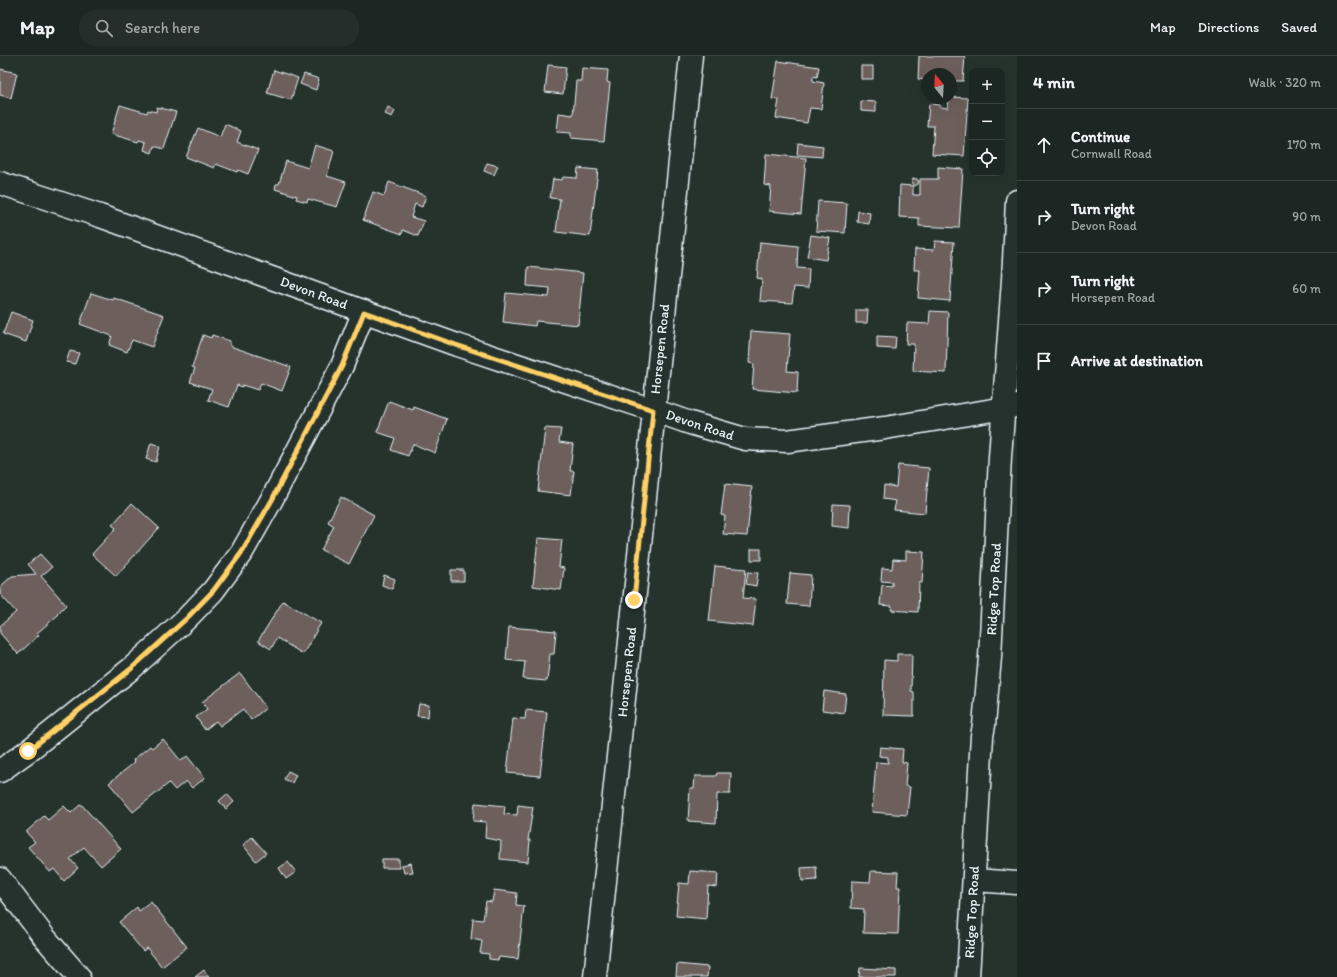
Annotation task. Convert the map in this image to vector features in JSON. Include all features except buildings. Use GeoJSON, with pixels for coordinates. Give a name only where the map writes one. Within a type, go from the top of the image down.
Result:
{"type":"FeatureCollection","features":[{"type":"Feature","properties":{"kind":"street","name":"Horsepen Road"},"geometry":{"type":"LineString","coordinates":[[595,977],[691,56]]}},
{"type":"Feature","properties":{"kind":"street","name":"Devon Road"},"geometry":{"type":"LineString","coordinates":[[0,183],[100,216],[456,345],[711,430],[744,439],[787,441],[885,428],[1010,407]]}},
{"type":"Feature","properties":{"kind":"street","name":"Ridge Top Road"},"geometry":{"type":"LineString","coordinates":[[968,977],[982,736],[1010,407],[1017,201]]}},
{"type":"Feature","properties":{"kind":"street"},"geometry":{"type":"LineString","coordinates":[[0,771],[28,751],[132,668],[187,618],[213,591],[242,552],[272,500],[342,366],[364,312]]}},
{"type":"Feature","properties":{"kind":"street"},"geometry":{"type":"LineString","coordinates":[[0,880],[45,938],[79,977]]}},
{"type":"Feature","properties":{"kind":"street"},"geometry":{"type":"LineString","coordinates":[[974,880],[1017,883]]}},
{"type":"Feature","properties":{"kind":"route"},"geometry":{"type":"LineString","coordinates":[[28,751],[132,668],[187,618],[213,591],[242,552],[272,500],[342,366],[364,312],[456,345],[653,410],[634,600]]}}]}
